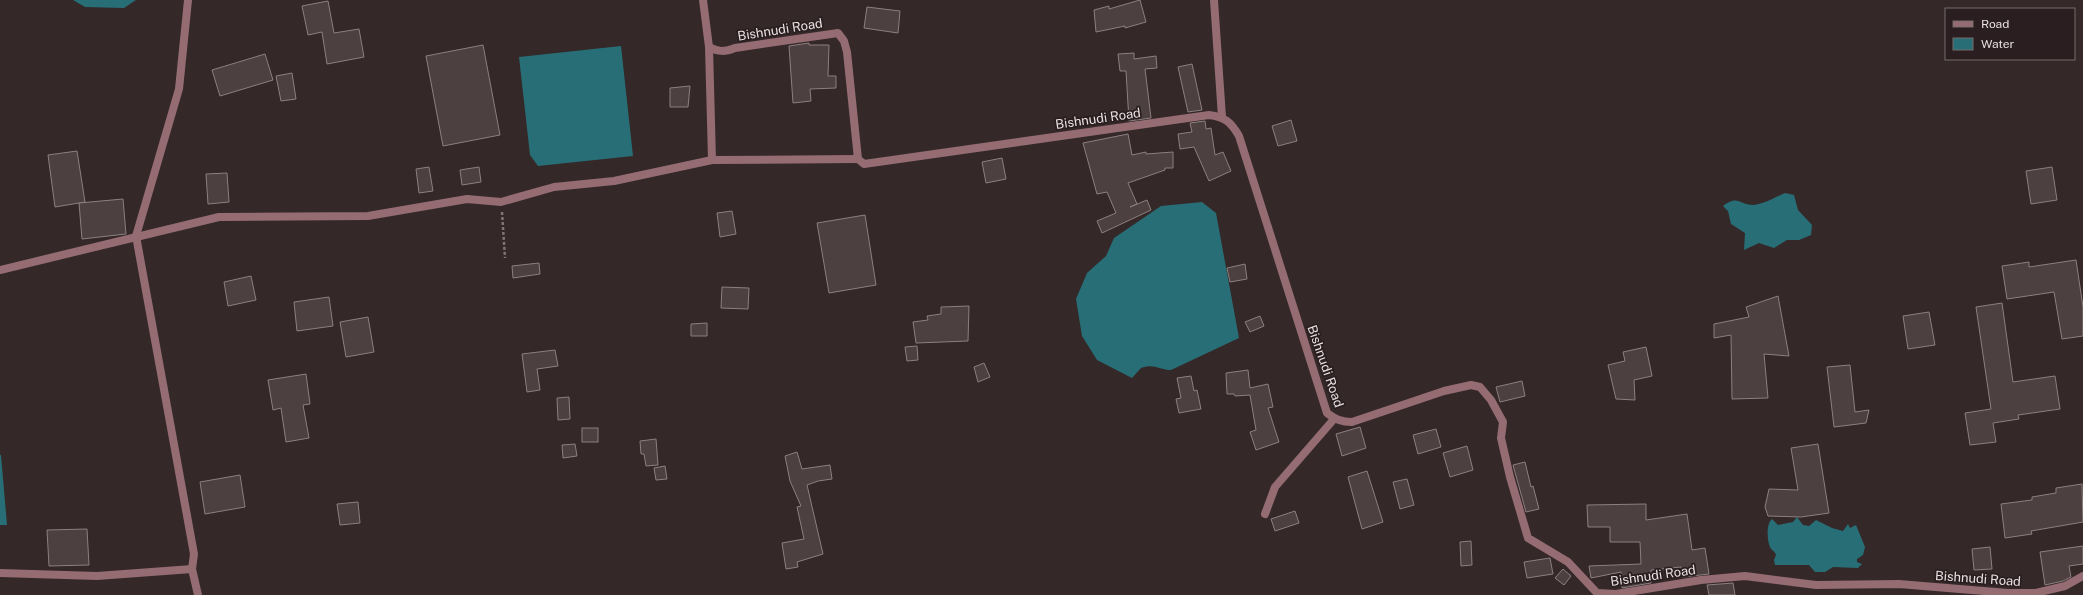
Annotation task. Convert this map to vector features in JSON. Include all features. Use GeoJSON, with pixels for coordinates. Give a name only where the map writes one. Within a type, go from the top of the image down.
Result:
{"type":"FeatureCollection","features":[{"type":"Feature","properties":{"kind":"street"},"geometry":{"type":"LineString","coordinates":[[188,0],[179,89],[136,236],[194,554],[192,569],[198,595]]}},
{"type":"Feature","properties":{"kind":"street"},"geometry":{"type":"LineString","coordinates":[[703,0],[709,46],[712,160]]}},
{"type":"Feature","properties":{"kind":"street"},"geometry":{"type":"LineString","coordinates":[[1214,0],[1222,117]]}},
{"type":"Feature","properties":{"kind":"street","name":"Bishnudi Road"},"geometry":{"type":"LineString","coordinates":[[709,46],[717,51],[727,51],[735,48],[838,33],[844,40],[847,52],[858,159],[864,164],[874,164],[1040,138],[1209,115],[1222,117],[1231,124],[1239,136],[1327,413],[1334,419],[1343,422],[1352,422],[1444,391],[1471,385],[1480,387],[1491,400],[1503,422],[1501,438],[1528,538],[1568,562],[1597,593],[1616,594],[1700,580],[1745,576],[1816,585],[1899,584],[1962,592],[2036,593],[2065,586],[2083,576]]}},
{"type":"Feature","properties":{"kind":"street"},"geometry":{"type":"LineString","coordinates":[[0,270],[219,217],[368,216],[467,199],[502,202],[554,187],[614,181],[712,160],[858,159]]}},
{"type":"Feature","properties":{"kind":"street"},"geometry":{"type":"LineString","coordinates":[[1265,514],[1275,487],[1334,419]]}},
{"type":"Feature","properties":{"kind":"street"},"geometry":{"type":"LineString","coordinates":[[0,573],[97,576],[192,569]]}},
{"type":"Feature","properties":{"kind":"path"},"geometry":{"type":"LineString","coordinates":[[502,202],[505,258]]}},
{"type":"Feature","properties":{"kind":"water"},"geometry":{"type":"Polygon","coordinates":[[[73,0],[136,0],[124,8],[85,7],[73,0]]]}},
{"type":"Feature","properties":{"kind":"water"},"geometry":{"type":"Polygon","coordinates":[[[621,46],[633,156],[538,166],[530,155],[519,57],[621,46]]]}},
{"type":"Feature","properties":{"kind":"water"},"geometry":{"type":"Polygon","coordinates":[[[1785,193],[1794,195],[1798,210],[1812,225],[1811,235],[1799,240],[1787,240],[1774,248],[1759,243],[1744,250],[1745,233],[1731,224],[1728,211],[1723,206],[1732,201],[1756,205],[1785,193]]]}},
{"type":"Feature","properties":{"kind":"water"},"geometry":{"type":"Polygon","coordinates":[[[1202,202],[1216,213],[1239,338],[1171,370],[1153,366],[1141,368],[1132,378],[1097,360],[1082,336],[1076,299],[1087,273],[1106,256],[1114,238],[1161,206],[1202,202]]]}},
{"type":"Feature","properties":{"kind":"water"},"geometry":{"type":"Polygon","coordinates":[[[1,455],[7,525],[0,525],[1,455]]]}},
{"type":"Feature","properties":{"kind":"water"},"geometry":{"type":"Polygon","coordinates":[[[1797,517],[1803,525],[1809,526],[1816,520],[1832,528],[1843,531],[1848,524],[1850,528],[1856,525],[1865,547],[1863,555],[1857,559],[1857,562],[1862,564],[1858,568],[1833,567],[1825,572],[1815,572],[1809,565],[1775,565],[1774,560],[1776,555],[1770,547],[1768,540],[1768,528],[1770,521],[1772,519],[1778,525],[1793,522],[1797,517]]]}},
{"type":"Feature","properties":{"kind":"building"},"geometry":{"type":"Polygon","coordinates":[[[1140,0],[1146,22],[1125,28],[1125,26],[1096,32],[1094,10],[1109,6],[1109,9],[1140,0]]]}},
{"type":"Feature","properties":{"kind":"building"},"geometry":{"type":"Polygon","coordinates":[[[328,1],[334,33],[359,29],[364,57],[327,64],[322,32],[308,35],[302,6],[328,1]]]}},
{"type":"Feature","properties":{"kind":"building"},"geometry":{"type":"Polygon","coordinates":[[[867,7],[900,11],[898,33],[864,28],[867,7]]]}},
{"type":"Feature","properties":{"kind":"building"},"geometry":{"type":"Polygon","coordinates":[[[809,43],[809,45],[829,45],[828,76],[836,76],[836,88],[810,89],[811,101],[793,103],[789,46],[809,43]]]}},
{"type":"Feature","properties":{"kind":"building"},"geometry":{"type":"Polygon","coordinates":[[[483,45],[500,135],[443,146],[426,56],[483,45]]]}},
{"type":"Feature","properties":{"kind":"building"},"geometry":{"type":"Polygon","coordinates":[[[1134,53],[1134,59],[1156,56],[1157,68],[1145,69],[1151,118],[1129,121],[1126,71],[1120,71],[1118,54],[1134,53]]]}},
{"type":"Feature","properties":{"kind":"building"},"geometry":{"type":"Polygon","coordinates":[[[265,54],[273,80],[220,96],[212,70],[265,54]]]}},
{"type":"Feature","properties":{"kind":"building"},"geometry":{"type":"Polygon","coordinates":[[[1192,64],[1202,110],[1188,112],[1178,67],[1192,64]]]}},
{"type":"Feature","properties":{"kind":"building"},"geometry":{"type":"Polygon","coordinates":[[[292,73],[296,99],[281,101],[276,76],[292,73]]]}},
{"type":"Feature","properties":{"kind":"building"},"geometry":{"type":"Polygon","coordinates":[[[690,86],[688,107],[670,107],[670,88],[690,86]]]}},
{"type":"Feature","properties":{"kind":"building"},"geometry":{"type":"Polygon","coordinates":[[[1291,120],[1297,141],[1278,146],[1272,126],[1291,120]]]}},
{"type":"Feature","properties":{"kind":"building"},"geometry":{"type":"Polygon","coordinates":[[[1205,121],[1206,129],[1211,128],[1215,155],[1223,152],[1231,171],[1209,181],[1194,147],[1180,149],[1178,134],[1192,132],[1190,123],[1205,121]]]}},
{"type":"Feature","properties":{"kind":"building"},"geometry":{"type":"Polygon","coordinates":[[[1128,134],[1132,155],[1146,152],[1146,154],[1173,152],[1173,168],[1165,168],[1165,170],[1128,183],[1137,204],[1130,207],[1147,200],[1151,210],[1102,233],[1097,221],[1116,213],[1107,192],[1097,194],[1083,143],[1128,134]]]}},
{"type":"Feature","properties":{"kind":"building"},"geometry":{"type":"Polygon","coordinates":[[[77,151],[85,202],[55,207],[48,155],[77,151]]]}},
{"type":"Feature","properties":{"kind":"building"},"geometry":{"type":"Polygon","coordinates":[[[1002,158],[1006,179],[986,183],[982,162],[1002,158]]]}},
{"type":"Feature","properties":{"kind":"building"},"geometry":{"type":"Polygon","coordinates":[[[429,167],[433,191],[419,193],[416,169],[429,167]]]}},
{"type":"Feature","properties":{"kind":"building"},"geometry":{"type":"Polygon","coordinates":[[[479,167],[481,182],[462,185],[460,170],[479,167]]]}},
{"type":"Feature","properties":{"kind":"building"},"geometry":{"type":"Polygon","coordinates":[[[2052,167],[2057,200],[2031,204],[2026,171],[2052,167]]]}},
{"type":"Feature","properties":{"kind":"building"},"geometry":{"type":"Polygon","coordinates":[[[227,173],[229,202],[208,204],[206,174],[227,173]]]}},
{"type":"Feature","properties":{"kind":"building"},"geometry":{"type":"Polygon","coordinates":[[[123,199],[126,234],[82,239],[79,203],[123,199]]]}},
{"type":"Feature","properties":{"kind":"building"},"geometry":{"type":"Polygon","coordinates":[[[732,211],[736,234],[720,237],[717,213],[732,211]]]}},
{"type":"Feature","properties":{"kind":"building"},"geometry":{"type":"Polygon","coordinates":[[[865,215],[876,285],[829,293],[817,223],[865,215]]]}},
{"type":"Feature","properties":{"kind":"building"},"geometry":{"type":"Polygon","coordinates":[[[2076,260],[2083,307],[2083,336],[2062,339],[2054,292],[2007,299],[2002,266],[2029,262],[2029,267],[2076,260]]]}},
{"type":"Feature","properties":{"kind":"building"},"geometry":{"type":"Polygon","coordinates":[[[539,263],[540,274],[513,278],[512,266],[539,263]]]}},
{"type":"Feature","properties":{"kind":"building"},"geometry":{"type":"Polygon","coordinates":[[[1245,264],[1247,279],[1230,282],[1227,268],[1245,264]]]}},
{"type":"Feature","properties":{"kind":"building"},"geometry":{"type":"Polygon","coordinates":[[[251,276],[256,300],[228,306],[224,282],[251,276]]]}},
{"type":"Feature","properties":{"kind":"building"},"geometry":{"type":"Polygon","coordinates":[[[722,287],[749,288],[748,309],[721,308],[722,287]]]}},
{"type":"Feature","properties":{"kind":"building"},"geometry":{"type":"Polygon","coordinates":[[[1778,296],[1789,356],[1764,354],[1768,398],[1732,399],[1731,335],[1714,338],[1714,324],[1749,317],[1746,307],[1778,296]]]}},
{"type":"Feature","properties":{"kind":"building"},"geometry":{"type":"Polygon","coordinates":[[[329,297],[333,326],[297,331],[294,302],[329,297]]]}},
{"type":"Feature","properties":{"kind":"building"},"geometry":{"type":"Polygon","coordinates":[[[2002,303],[2013,382],[2055,376],[2060,409],[2018,415],[2019,419],[1993,423],[1996,442],[1970,445],[1965,413],[1991,409],[1976,307],[2002,303]]]}},
{"type":"Feature","properties":{"kind":"building"},"geometry":{"type":"Polygon","coordinates":[[[969,306],[968,341],[916,343],[913,322],[928,320],[927,316],[941,314],[941,307],[969,306]]]}},
{"type":"Feature","properties":{"kind":"building"},"geometry":{"type":"Polygon","coordinates":[[[1929,312],[1935,345],[1908,349],[1903,316],[1929,312]]]}},
{"type":"Feature","properties":{"kind":"building"},"geometry":{"type":"Polygon","coordinates":[[[1260,316],[1264,326],[1250,332],[1245,322],[1260,316]]]}},
{"type":"Feature","properties":{"kind":"building"},"geometry":{"type":"Polygon","coordinates":[[[368,317],[374,352],[346,357],[340,322],[368,317]]]}},
{"type":"Feature","properties":{"kind":"building"},"geometry":{"type":"Polygon","coordinates":[[[707,323],[707,336],[691,336],[691,324],[707,323]]]}},
{"type":"Feature","properties":{"kind":"building"},"geometry":{"type":"Polygon","coordinates":[[[917,346],[918,360],[907,361],[905,347],[917,346]]]}},
{"type":"Feature","properties":{"kind":"building"},"geometry":{"type":"Polygon","coordinates":[[[1646,347],[1652,376],[1634,380],[1635,400],[1616,399],[1608,365],[1625,361],[1623,352],[1646,347]]]}},
{"type":"Feature","properties":{"kind":"building"},"geometry":{"type":"Polygon","coordinates":[[[555,350],[558,366],[537,369],[540,390],[527,392],[522,354],[555,350]]]}},
{"type":"Feature","properties":{"kind":"building"},"geometry":{"type":"Polygon","coordinates":[[[984,363],[990,377],[978,382],[974,367],[984,363]]]}},
{"type":"Feature","properties":{"kind":"building"},"geometry":{"type":"Polygon","coordinates":[[[1850,365],[1855,412],[1869,410],[1866,423],[1834,427],[1827,367],[1850,365]]]}},
{"type":"Feature","properties":{"kind":"building"},"geometry":{"type":"Polygon","coordinates":[[[1248,370],[1250,388],[1268,384],[1273,407],[1268,408],[1279,442],[1256,450],[1250,432],[1256,430],[1250,395],[1235,396],[1234,394],[1227,394],[1226,373],[1248,370]]]}},
{"type":"Feature","properties":{"kind":"building"},"geometry":{"type":"Polygon","coordinates":[[[306,374],[310,404],[303,405],[309,438],[286,442],[281,408],[273,410],[268,380],[306,374]]]}},
{"type":"Feature","properties":{"kind":"building"},"geometry":{"type":"Polygon","coordinates":[[[1191,376],[1194,391],[1197,390],[1201,409],[1179,413],[1176,399],[1181,398],[1177,378],[1191,376]]]}},
{"type":"Feature","properties":{"kind":"building"},"geometry":{"type":"Polygon","coordinates":[[[1522,381],[1525,396],[1500,402],[1496,387],[1522,381]]]}},
{"type":"Feature","properties":{"kind":"building"},"geometry":{"type":"Polygon","coordinates":[[[569,397],[570,419],[558,420],[557,398],[569,397]]]}},
{"type":"Feature","properties":{"kind":"building"},"geometry":{"type":"Polygon","coordinates":[[[1360,427],[1366,448],[1342,456],[1336,434],[1360,427]]]}},
{"type":"Feature","properties":{"kind":"building"},"geometry":{"type":"Polygon","coordinates":[[[582,428],[598,428],[598,442],[582,442],[582,428]]]}},
{"type":"Feature","properties":{"kind":"building"},"geometry":{"type":"Polygon","coordinates":[[[1436,429],[1441,447],[1418,454],[1413,435],[1436,429]]]}},
{"type":"Feature","properties":{"kind":"building"},"geometry":{"type":"Polygon","coordinates":[[[656,439],[658,465],[646,466],[644,454],[641,454],[640,441],[656,439]]]}},
{"type":"Feature","properties":{"kind":"building"},"geometry":{"type":"Polygon","coordinates":[[[575,444],[577,456],[563,458],[562,445],[575,444]]]}},
{"type":"Feature","properties":{"kind":"building"},"geometry":{"type":"Polygon","coordinates":[[[1818,444],[1829,513],[1801,517],[1768,516],[1765,507],[1769,489],[1798,490],[1791,448],[1818,444]]]}},
{"type":"Feature","properties":{"kind":"building"},"geometry":{"type":"Polygon","coordinates":[[[1467,446],[1473,470],[1450,477],[1443,453],[1467,446]]]}},
{"type":"Feature","properties":{"kind":"building"},"geometry":{"type":"Polygon","coordinates":[[[797,452],[802,469],[830,465],[832,479],[818,481],[807,485],[823,554],[797,562],[798,567],[786,569],[782,543],[804,539],[797,507],[801,506],[790,481],[785,456],[797,452]]]}},
{"type":"Feature","properties":{"kind":"building"},"geometry":{"type":"Polygon","coordinates":[[[1525,462],[1531,487],[1533,486],[1539,509],[1526,512],[1513,465],[1525,462]]]}},
{"type":"Feature","properties":{"kind":"building"},"geometry":{"type":"Polygon","coordinates":[[[665,466],[667,479],[656,480],[654,468],[665,466]]]}},
{"type":"Feature","properties":{"kind":"building"},"geometry":{"type":"Polygon","coordinates":[[[1367,471],[1383,522],[1362,529],[1348,477],[1367,471]]]}},
{"type":"Feature","properties":{"kind":"building"},"geometry":{"type":"Polygon","coordinates":[[[240,475],[245,507],[205,514],[200,482],[240,475]]]}},
{"type":"Feature","properties":{"kind":"building"},"geometry":{"type":"Polygon","coordinates":[[[1407,479],[1414,505],[1400,509],[1393,482],[1407,479]]]}},
{"type":"Feature","properties":{"kind":"building"},"geometry":{"type":"Polygon","coordinates":[[[2082,484],[2083,522],[2031,531],[2032,534],[2005,538],[2001,504],[2032,500],[2032,497],[2056,493],[2056,488],[2082,484]]]}},
{"type":"Feature","properties":{"kind":"building"},"geometry":{"type":"Polygon","coordinates":[[[358,502],[360,523],[340,525],[337,504],[358,502]]]}},
{"type":"Feature","properties":{"kind":"building"},"geometry":{"type":"Polygon","coordinates":[[[1646,504],[1646,520],[1687,514],[1692,550],[1705,548],[1709,574],[1683,577],[1681,567],[1651,570],[1651,583],[1622,588],[1621,572],[1591,578],[1589,566],[1641,564],[1640,542],[1610,542],[1610,527],[1588,527],[1587,505],[1646,504]]]}},
{"type":"Feature","properties":{"kind":"building"},"geometry":{"type":"Polygon","coordinates":[[[1295,511],[1299,523],[1275,531],[1271,519],[1295,511]]]}},
{"type":"Feature","properties":{"kind":"building"},"geometry":{"type":"Polygon","coordinates":[[[87,529],[89,565],[49,566],[47,530],[87,529]]]}},
{"type":"Feature","properties":{"kind":"building"},"geometry":{"type":"Polygon","coordinates":[[[1471,541],[1472,565],[1461,566],[1460,542],[1471,541]]]}},
{"type":"Feature","properties":{"kind":"building"},"geometry":{"type":"Polygon","coordinates":[[[2083,546],[2083,564],[2069,566],[2071,577],[2063,581],[2045,585],[2040,552],[2083,546]]]}},
{"type":"Feature","properties":{"kind":"building"},"geometry":{"type":"Polygon","coordinates":[[[1990,547],[1992,569],[1974,570],[1972,549],[1990,547]]]}},
{"type":"Feature","properties":{"kind":"building"},"geometry":{"type":"Polygon","coordinates":[[[1550,558],[1553,574],[1527,578],[1524,562],[1550,558]]]}},
{"type":"Feature","properties":{"kind":"building"},"geometry":{"type":"Polygon","coordinates":[[[1563,569],[1571,576],[1564,585],[1555,578],[1563,569]]]}},
{"type":"Feature","properties":{"kind":"building"},"geometry":{"type":"Polygon","coordinates":[[[1733,583],[1735,595],[1709,595],[1707,585],[1733,583]]]}}]}
